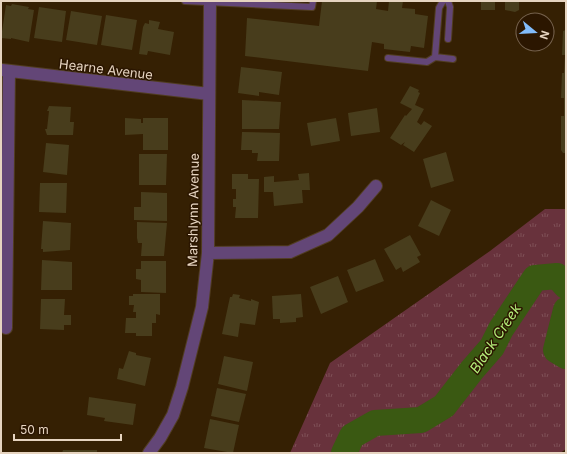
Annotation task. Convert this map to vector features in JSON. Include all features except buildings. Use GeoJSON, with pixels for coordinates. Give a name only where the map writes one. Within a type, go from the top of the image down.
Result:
{"type":"FeatureCollection","features":[{"type":"Feature","properties":{"kind":"street","name":"Marshlynn Avenue"},"geometry":{"type":"LineString","coordinates":[[148,453],[160,438],[173,415],[182,387],[202,307],[208,253],[210,1]]}},
{"type":"Feature","properties":{"kind":"street","name":"Hearne Avenue"},"geometry":{"type":"LineString","coordinates":[[5,71],[209,94]]}},
{"type":"Feature","properties":{"kind":"street"},"geometry":{"type":"LineString","coordinates":[[5,71],[6,328]]}},
{"type":"Feature","properties":{"kind":"street"},"geometry":{"type":"LineString","coordinates":[[208,253],[290,252],[328,235],[358,207],[376,186]]}},
{"type":"Feature","properties":{"kind":"lane"},"geometry":{"type":"LineString","coordinates":[[185,1],[210,1],[312,8],[313,1]]}},
{"type":"Feature","properties":{"kind":"lane"},"geometry":{"type":"LineString","coordinates":[[435,57],[440,8],[443,1]]}},
{"type":"Feature","properties":{"kind":"lane"},"geometry":{"type":"LineString","coordinates":[[448,1],[450,7],[448,39]]}},
{"type":"Feature","properties":{"kind":"lane"},"geometry":{"type":"LineString","coordinates":[[388,58],[427,62],[435,57],[453,59]]}},
{"type":"Feature","properties":{"kind":"green space"},"geometry":{"type":"Polygon","coordinates":[[[545,209],[566,209],[566,449],[560,453],[290,453],[330,363],[490,251],[545,209]]]}},
{"type":"Feature","properties":{"kind":"waterway","name":"Black Creek"},"geometry":{"type":"LineString","coordinates":[[344,453],[352,436],[375,423],[421,420],[444,406],[492,347],[501,329],[535,278],[557,276],[566,286]]}},
{"type":"Feature","properties":{"kind":"waterway","name":"Black Creek"},"geometry":{"type":"LineString","coordinates":[[566,310],[556,350],[566,356]]}}]}
